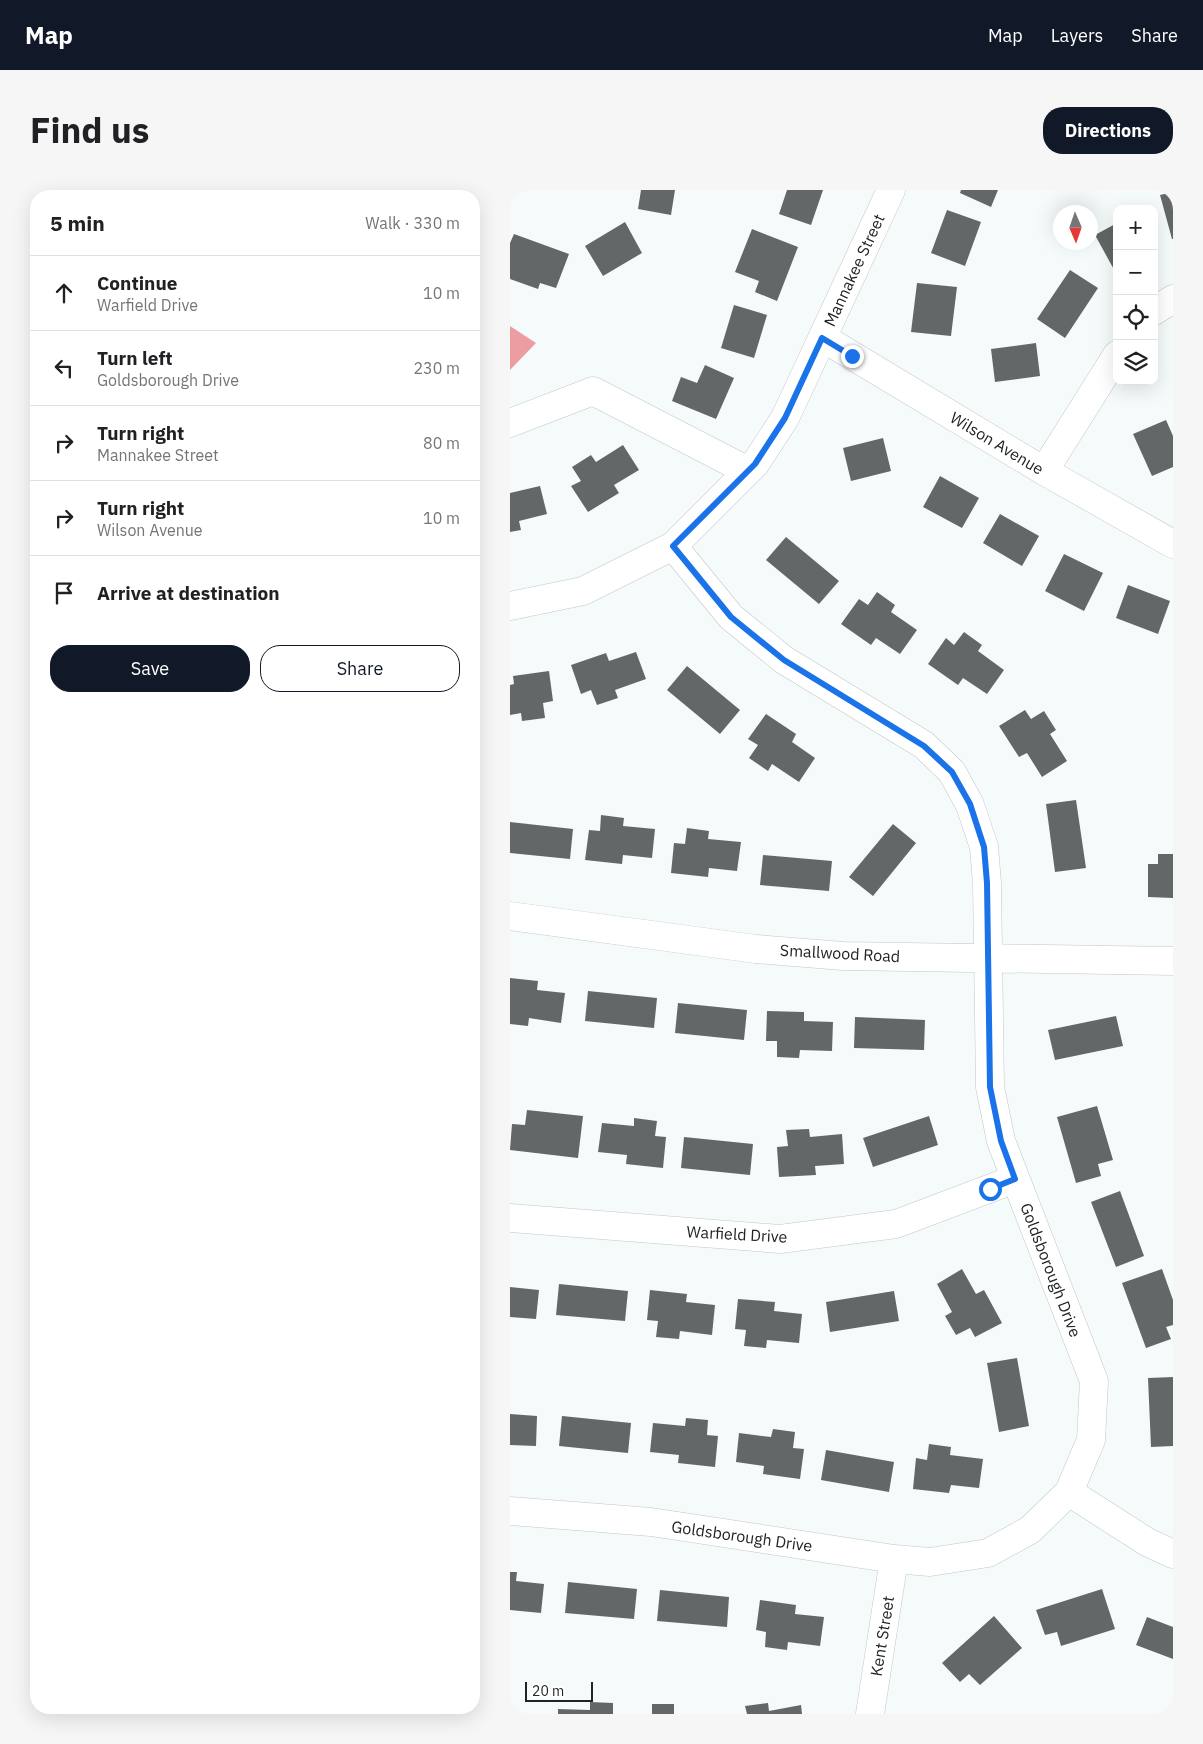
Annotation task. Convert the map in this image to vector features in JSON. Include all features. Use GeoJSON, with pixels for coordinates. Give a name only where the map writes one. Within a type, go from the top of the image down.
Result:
{"type":"FeatureCollection","features":[{"type":"Feature","properties":{"kind":"street","name":"Mannakee Street"},"geometry":{"type":"LineString","coordinates":[[510,606],[583,591],[673,546],[755,464],[785,418],[890,190]]}},
{"type":"Feature","properties":{"kind":"street"},"geometry":{"type":"LineString","coordinates":[[1158,308],[1173,299]]}},
{"type":"Feature","properties":{"kind":"street","name":"Wilson Avenue"},"geometry":{"type":"LineString","coordinates":[[822,338],[1044,472],[1173,544]]}},
{"type":"Feature","properties":{"kind":"street"},"geometry":{"type":"LineString","coordinates":[[1044,472],[1113,361]]}},
{"type":"Feature","properties":{"kind":"street"},"geometry":{"type":"LineString","coordinates":[[510,423],[593,391],[748,470]]}},
{"type":"Feature","properties":{"kind":"street","name":"Goldsborough Drive"},"geometry":{"type":"LineString","coordinates":[[510,1511],[651,1522],[894,1559],[930,1562],[988,1552],[1030,1530],[1069,1492],[1092,1440],[1094,1381],[1001,1141],[990,1087],[987,883],[984,847],[970,804],[952,772],[924,746],[784,660],[731,617],[673,546]]}},
{"type":"Feature","properties":{"kind":"street","name":"Smallwood Road"},"geometry":{"type":"LineString","coordinates":[[510,916],[756,949],[843,956],[1173,961]]}},
{"type":"Feature","properties":{"kind":"street","name":"Warfield Drive"},"geometry":{"type":"LineString","coordinates":[[510,1218],[780,1239],[896,1224],[1015,1179]]}},
{"type":"Feature","properties":{"kind":"street"},"geometry":{"type":"LineString","coordinates":[[1069,1492],[1147,1542],[1173,1554]]}},
{"type":"Feature","properties":{"kind":"street","name":"Kent Street"},"geometry":{"type":"LineString","coordinates":[[870,1714],[894,1559]]}},
{"type":"Feature","properties":{"kind":"shaded area"},"geometry":{"type":"Polygon","coordinates":[[[510,326],[536,343],[510,370],[510,326]]]}},
{"type":"Feature","properties":{"kind":"building"},"geometry":{"type":"Polygon","coordinates":[[[641,190],[675,190],[671,215],[638,209],[641,190]]]}},
{"type":"Feature","properties":{"kind":"building"},"geometry":{"type":"Polygon","coordinates":[[[787,190],[823,190],[811,225],[779,214],[787,190]]]}},
{"type":"Feature","properties":{"kind":"building"},"geometry":{"type":"Polygon","coordinates":[[[961,190],[998,190],[991,207],[960,193],[961,190]]]}},
{"type":"Feature","properties":{"kind":"building"},"geometry":{"type":"Polygon","coordinates":[[[1173,192],[1173,239],[1172,239],[1160,195],[1173,192]]]}},
{"type":"Feature","properties":{"kind":"building"},"geometry":{"type":"Polygon","coordinates":[[[947,210],[981,222],[965,266],[931,253],[947,210]]]}},
{"type":"Feature","properties":{"kind":"building"},"geometry":{"type":"Polygon","coordinates":[[[625,222],[642,253],[603,276],[585,246],[625,222]]]}},
{"type":"Feature","properties":{"kind":"building"},"geometry":{"type":"Polygon","coordinates":[[[1113,225],[1113,268],[1098,240],[1098,233],[1113,225]]]}},
{"type":"Feature","properties":{"kind":"building"},"geometry":{"type":"Polygon","coordinates":[[[752,229],[798,247],[777,301],[755,292],[759,281],[735,272],[752,229]]]}},
{"type":"Feature","properties":{"kind":"building"},"geometry":{"type":"Polygon","coordinates":[[[514,234],[569,254],[556,288],[540,283],[538,289],[510,279],[510,243],[514,234]]]}},
{"type":"Feature","properties":{"kind":"building"},"geometry":{"type":"Polygon","coordinates":[[[1070,270],[1098,288],[1065,338],[1037,319],[1070,270]]]}},
{"type":"Feature","properties":{"kind":"building"},"geometry":{"type":"Polygon","coordinates":[[[917,283],[957,287],[951,336],[911,332],[917,283]]]}},
{"type":"Feature","properties":{"kind":"building"},"geometry":{"type":"Polygon","coordinates":[[[734,305],[767,315],[754,358],[721,348],[734,305]]]}},
{"type":"Feature","properties":{"kind":"building"},"geometry":{"type":"Polygon","coordinates":[[[1036,343],[1040,376],[995,382],[991,349],[1036,343]]]}},
{"type":"Feature","properties":{"kind":"building"},"geometry":{"type":"Polygon","coordinates":[[[705,365],[734,378],[716,419],[672,401],[681,377],[697,383],[705,365]]]}},
{"type":"Feature","properties":{"kind":"building"},"geometry":{"type":"Polygon","coordinates":[[[1166,420],[1173,436],[1173,467],[1152,476],[1133,434],[1166,420]]]}},
{"type":"Feature","properties":{"kind":"building"},"geometry":{"type":"Polygon","coordinates":[[[883,438],[891,471],[851,481],[843,448],[883,438]]]}},
{"type":"Feature","properties":{"kind":"building"},"geometry":{"type":"Polygon","coordinates":[[[623,445],[639,470],[614,485],[619,493],[588,512],[571,486],[581,481],[572,467],[591,455],[596,462],[623,445]]]}},
{"type":"Feature","properties":{"kind":"building"},"geometry":{"type":"Polygon","coordinates":[[[940,476],[979,498],[962,528],[923,507],[940,476]]]}},
{"type":"Feature","properties":{"kind":"building"},"geometry":{"type":"Polygon","coordinates":[[[540,486],[547,514],[519,521],[521,530],[510,532],[510,493],[540,486]]]}},
{"type":"Feature","properties":{"kind":"building"},"geometry":{"type":"Polygon","coordinates":[[[1000,514],[1039,536],[1022,566],[983,543],[1000,514]]]}},
{"type":"Feature","properties":{"kind":"building"},"geometry":{"type":"Polygon","coordinates":[[[786,537],[839,581],[819,604],[766,560],[786,537]]]}},
{"type":"Feature","properties":{"kind":"building"},"geometry":{"type":"Polygon","coordinates":[[[1064,554],[1103,573],[1084,611],[1045,591],[1064,554]]]}},
{"type":"Feature","properties":{"kind":"building"},"geometry":{"type":"Polygon","coordinates":[[[1128,585],[1170,601],[1158,634],[1116,618],[1128,585]]]}},
{"type":"Feature","properties":{"kind":"building"},"geometry":{"type":"Polygon","coordinates":[[[877,592],[895,605],[891,612],[917,630],[900,654],[876,638],[871,645],[841,624],[859,599],[868,605],[877,592]]]}},
{"type":"Feature","properties":{"kind":"building"},"geometry":{"type":"Polygon","coordinates":[[[964,632],[982,645],[978,651],[1004,670],[987,694],[963,678],[958,685],[928,664],[946,638],[954,645],[964,632]]]}},
{"type":"Feature","properties":{"kind":"building"},"geometry":{"type":"Polygon","coordinates":[[[636,652],[646,679],[615,690],[618,698],[597,705],[591,690],[581,694],[571,665],[606,653],[609,661],[636,652]]]}},
{"type":"Feature","properties":{"kind":"building"},"geometry":{"type":"Polygon","coordinates":[[[687,666],[740,710],[720,734],[667,690],[687,666]]]}},
{"type":"Feature","properties":{"kind":"building"},"geometry":{"type":"Polygon","coordinates":[[[549,671],[553,701],[543,703],[545,718],[522,721],[521,713],[510,715],[510,685],[514,684],[513,676],[549,671]]]}},
{"type":"Feature","properties":{"kind":"building"},"geometry":{"type":"Polygon","coordinates":[[[1025,710],[1031,719],[1044,711],[1056,730],[1050,734],[1067,761],[1042,777],[1027,753],[1019,757],[999,726],[1025,710]]]}},
{"type":"Feature","properties":{"kind":"building"},"geometry":{"type":"Polygon","coordinates":[[[766,714],[796,734],[792,742],[815,758],[799,782],[772,764],[768,771],[749,758],[758,745],[748,739],[766,714]]]}},
{"type":"Feature","properties":{"kind":"building"},"geometry":{"type":"Polygon","coordinates":[[[1076,800],[1086,868],[1055,872],[1046,804],[1076,800]]]}},
{"type":"Feature","properties":{"kind":"building"},"geometry":{"type":"Polygon","coordinates":[[[601,815],[624,818],[623,826],[655,829],[652,858],[623,855],[622,864],[585,860],[589,830],[600,831],[601,815]]]}},
{"type":"Feature","properties":{"kind":"building"},"geometry":{"type":"Polygon","coordinates":[[[510,822],[573,829],[570,859],[510,853],[510,822]]]}},
{"type":"Feature","properties":{"kind":"building"},"geometry":{"type":"Polygon","coordinates":[[[893,824],[916,843],[873,896],[849,877],[893,824]]]}},
{"type":"Feature","properties":{"kind":"building"},"geometry":{"type":"Polygon","coordinates":[[[687,828],[709,831],[708,839],[741,842],[737,871],[709,868],[708,877],[671,873],[674,843],[685,844],[687,828]]]}},
{"type":"Feature","properties":{"kind":"building"},"geometry":{"type":"Polygon","coordinates":[[[1158,854],[1173,854],[1173,898],[1148,897],[1148,864],[1158,864],[1158,854]]]}},
{"type":"Feature","properties":{"kind":"building"},"geometry":{"type":"Polygon","coordinates":[[[763,855],[832,861],[829,891],[760,885],[763,855]]]}},
{"type":"Feature","properties":{"kind":"building"},"geometry":{"type":"Polygon","coordinates":[[[510,978],[538,981],[537,990],[565,993],[561,1023],[529,1018],[528,1026],[510,1024],[510,978]]]}},
{"type":"Feature","properties":{"kind":"building"},"geometry":{"type":"Polygon","coordinates":[[[588,991],[657,998],[654,1028],[585,1021],[588,991]]]}},
{"type":"Feature","properties":{"kind":"building"},"geometry":{"type":"Polygon","coordinates":[[[678,1003],[747,1010],[744,1040],[675,1033],[678,1003]]]}},
{"type":"Feature","properties":{"kind":"building"},"geometry":{"type":"Polygon","coordinates":[[[767,1011],[804,1012],[804,1021],[833,1022],[832,1051],[800,1050],[799,1058],[777,1057],[777,1041],[766,1041],[767,1011]]]}},
{"type":"Feature","properties":{"kind":"building"},"geometry":{"type":"Polygon","coordinates":[[[1116,1016],[1123,1046],[1055,1060],[1048,1030],[1116,1016]]]}},
{"type":"Feature","properties":{"kind":"building"},"geometry":{"type":"Polygon","coordinates":[[[855,1017],[925,1020],[924,1050],[854,1048],[855,1017]]]}},
{"type":"Feature","properties":{"kind":"building"},"geometry":{"type":"Polygon","coordinates":[[[1097,1106],[1113,1160],[1098,1164],[1101,1176],[1076,1183],[1057,1117],[1097,1106]]]}},
{"type":"Feature","properties":{"kind":"building"},"geometry":{"type":"Polygon","coordinates":[[[527,1110],[583,1116],[578,1158],[510,1150],[512,1124],[525,1125],[527,1110]]]}},
{"type":"Feature","properties":{"kind":"building"},"geometry":{"type":"Polygon","coordinates":[[[929,1116],[938,1145],[873,1167],[863,1138],[929,1116]]]}},
{"type":"Feature","properties":{"kind":"building"},"geometry":{"type":"Polygon","coordinates":[[[634,1118],[657,1121],[655,1136],[666,1137],[663,1168],[626,1164],[627,1155],[598,1152],[602,1123],[634,1126],[634,1118]]]}},
{"type":"Feature","properties":{"kind":"building"},"geometry":{"type":"Polygon","coordinates":[[[809,1129],[810,1137],[842,1134],[844,1164],[815,1166],[816,1175],[779,1177],[777,1147],[788,1146],[786,1130],[809,1129]]]}},
{"type":"Feature","properties":{"kind":"building"},"geometry":{"type":"Polygon","coordinates":[[[684,1137],[753,1144],[750,1175],[681,1168],[684,1137]]]}},
{"type":"Feature","properties":{"kind":"building"},"geometry":{"type":"Polygon","coordinates":[[[1120,1191],[1144,1256],[1116,1267],[1091,1202],[1120,1191]]]}},
{"type":"Feature","properties":{"kind":"building"},"geometry":{"type":"Polygon","coordinates":[[[962,1269],[976,1294],[984,1290],[1002,1323],[975,1337],[970,1328],[956,1335],[945,1316],[952,1312],[937,1284],[962,1269]]]}},
{"type":"Feature","properties":{"kind":"building"},"geometry":{"type":"Polygon","coordinates":[[[1162,1269],[1173,1300],[1173,1325],[1166,1327],[1171,1339],[1146,1348],[1122,1283],[1162,1269]]]}},
{"type":"Feature","properties":{"kind":"building"},"geometry":{"type":"Polygon","coordinates":[[[559,1284],[628,1291],[625,1321],[556,1315],[559,1284]]]}},
{"type":"Feature","properties":{"kind":"building"},"geometry":{"type":"Polygon","coordinates":[[[510,1287],[539,1290],[536,1319],[510,1317],[510,1287]]]}},
{"type":"Feature","properties":{"kind":"building"},"geometry":{"type":"Polygon","coordinates":[[[650,1290],[687,1294],[686,1302],[715,1305],[712,1335],[680,1331],[679,1339],[656,1337],[658,1321],[647,1320],[650,1290]]]}},
{"type":"Feature","properties":{"kind":"building"},"geometry":{"type":"Polygon","coordinates":[[[894,1291],[899,1321],[830,1332],[826,1302],[894,1291]]]}},
{"type":"Feature","properties":{"kind":"building"},"geometry":{"type":"Polygon","coordinates":[[[738,1299],[775,1302],[774,1311],[802,1314],[799,1343],[767,1340],[766,1348],[744,1346],[746,1330],[735,1329],[738,1299]]]}},
{"type":"Feature","properties":{"kind":"building"},"geometry":{"type":"Polygon","coordinates":[[[1017,1358],[1029,1426],[999,1432],[987,1363],[1017,1358]]]}},
{"type":"Feature","properties":{"kind":"building"},"geometry":{"type":"Polygon","coordinates":[[[1173,1377],[1173,1446],[1151,1447],[1148,1378],[1173,1377]]]}},
{"type":"Feature","properties":{"kind":"building"},"geometry":{"type":"Polygon","coordinates":[[[510,1414],[537,1416],[536,1446],[510,1445],[510,1414]]]}},
{"type":"Feature","properties":{"kind":"building"},"geometry":{"type":"Polygon","coordinates":[[[562,1416],[631,1423],[628,1453],[559,1446],[562,1416]]]}},
{"type":"Feature","properties":{"kind":"building"},"geometry":{"type":"Polygon","coordinates":[[[686,1418],[708,1420],[707,1435],[718,1436],[715,1467],[678,1463],[679,1455],[650,1452],[653,1423],[685,1426],[686,1418]]]}},
{"type":"Feature","properties":{"kind":"building"},"geometry":{"type":"Polygon","coordinates":[[[773,1429],[795,1432],[793,1448],[804,1449],[800,1479],[763,1474],[764,1466],[736,1462],[739,1433],[771,1437],[773,1429]]]}},
{"type":"Feature","properties":{"kind":"building"},"geometry":{"type":"Polygon","coordinates":[[[929,1444],[951,1447],[950,1455],[983,1459],[979,1488],[951,1485],[949,1493],[913,1489],[916,1458],[927,1460],[929,1444]]]}},
{"type":"Feature","properties":{"kind":"building"},"geometry":{"type":"Polygon","coordinates":[[[826,1450],[894,1462],[889,1492],[821,1480],[826,1450]]]}},
{"type":"Feature","properties":{"kind":"building"},"geometry":{"type":"Polygon","coordinates":[[[510,1572],[517,1572],[516,1581],[544,1584],[541,1613],[510,1610],[510,1572]]]}},
{"type":"Feature","properties":{"kind":"building"},"geometry":{"type":"Polygon","coordinates":[[[568,1582],[637,1589],[634,1619],[565,1613],[568,1582]]]}},
{"type":"Feature","properties":{"kind":"building"},"geometry":{"type":"Polygon","coordinates":[[[1102,1589],[1115,1629],[1061,1646],[1057,1632],[1045,1635],[1036,1610],[1102,1589]]]}},
{"type":"Feature","properties":{"kind":"building"},"geometry":{"type":"Polygon","coordinates":[[[660,1590],[729,1597],[727,1627],[657,1621],[660,1590]]]}},
{"type":"Feature","properties":{"kind":"building"},"geometry":{"type":"Polygon","coordinates":[[[760,1600],[796,1605],[795,1614],[824,1617],[820,1646],[788,1642],[787,1650],[765,1647],[766,1632],[756,1630],[760,1600]]]}},
{"type":"Feature","properties":{"kind":"building"},"geometry":{"type":"Polygon","coordinates":[[[994,1616],[1022,1648],[980,1685],[969,1674],[960,1682],[942,1663],[994,1616]]]}},
{"type":"Feature","properties":{"kind":"building"},"geometry":{"type":"Polygon","coordinates":[[[1147,1617],[1173,1627],[1173,1659],[1136,1645],[1147,1617]]]}},
{"type":"Feature","properties":{"kind":"building"},"geometry":{"type":"Polygon","coordinates":[[[590,1702],[613,1703],[613,1714],[558,1714],[558,1709],[590,1710],[590,1702]]]}},
{"type":"Feature","properties":{"kind":"building"},"geometry":{"type":"Polygon","coordinates":[[[768,1703],[769,1711],[801,1705],[802,1714],[747,1714],[745,1706],[768,1703]]]}},
{"type":"Feature","properties":{"kind":"building"},"geometry":{"type":"Polygon","coordinates":[[[652,1704],[674,1704],[674,1714],[652,1714],[652,1704]]]}},
{"type":"Feature","properties":{"kind":"route"},"geometry":{"type":"LineString","coordinates":[[852,356],[822,338],[785,418],[755,464],[673,546],[731,617],[784,660],[924,746],[952,772],[970,804],[984,847],[987,883],[990,1087],[1001,1141],[1015,1179],[990,1189]]}}]}
